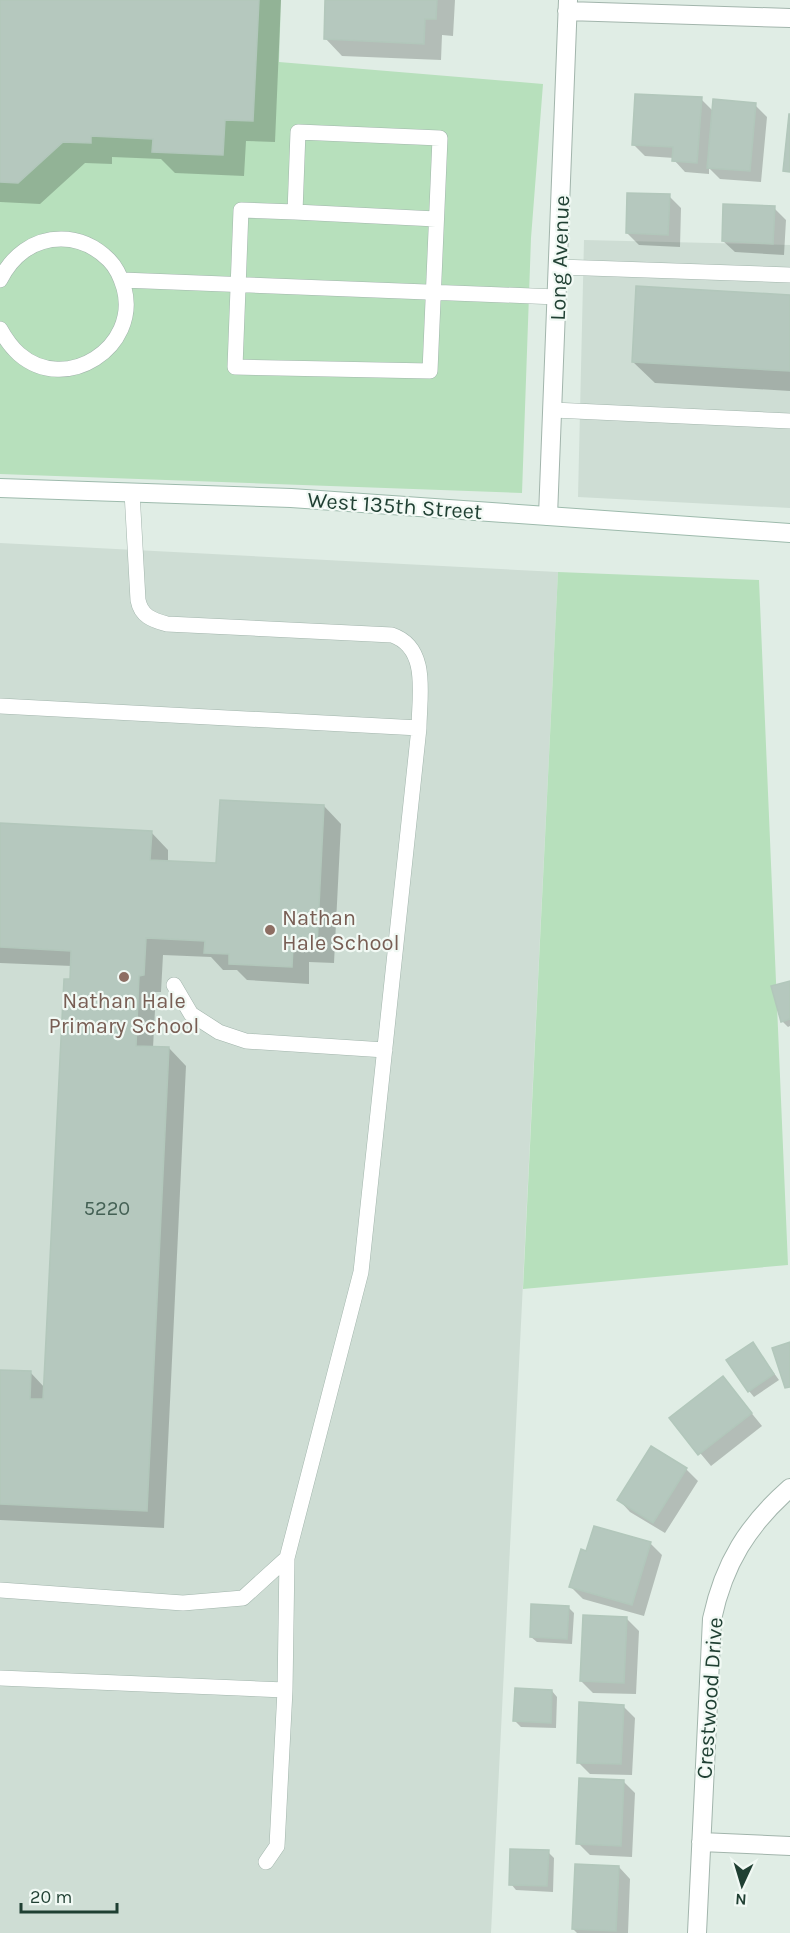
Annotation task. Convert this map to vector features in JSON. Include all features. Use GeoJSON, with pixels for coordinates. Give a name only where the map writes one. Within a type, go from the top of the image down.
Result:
{"type":"FeatureCollection","features":[{"type":"Feature","properties":{"kind":"street"},"geometry":{"type":"LineString","coordinates":[[568,5],[790,18]]}},
{"type":"Feature","properties":{"kind":"street","name":"Long Avenue"},"geometry":{"type":"LineString","coordinates":[[548,516],[568,5]]}},
{"type":"Feature","properties":{"kind":"street","name":"West 135th Street"},"geometry":{"type":"LineString","coordinates":[[0,488],[291,498],[790,533]]}},
{"type":"Feature","properties":{"kind":"street","name":"Crestwood Drive"},"geometry":{"type":"LineString","coordinates":[[698,1933],[712,1619],[717,1596],[728,1566],[749,1530],[770,1505],[790,1488]]}},
{"type":"Feature","properties":{"kind":"street"},"geometry":{"type":"LineString","coordinates":[[701,1842],[790,1846]]}},
{"type":"Feature","properties":{"kind":"lane"},"geometry":{"type":"LineString","coordinates":[[295,212],[298,132],[440,138],[430,371],[235,367],[241,210],[436,219]]}},
{"type":"Feature","properties":{"kind":"lane"},"geometry":{"type":"LineString","coordinates":[[0,279],[9,264],[21,252],[36,243],[53,239],[70,239],[87,244],[101,252],[114,265],[122,280],[126,296],[126,313],[122,330],[101,357],[86,365],[69,369],[52,369],[36,364],[4,345],[0,329]]}},
{"type":"Feature","properties":{"kind":"lane"},"geometry":{"type":"LineString","coordinates":[[559,267],[790,275]]}},
{"type":"Feature","properties":{"kind":"lane"},"geometry":{"type":"LineString","coordinates":[[122,280],[557,297]]}},
{"type":"Feature","properties":{"kind":"lane"},"geometry":{"type":"LineString","coordinates":[[552,410],[790,421]]}},
{"type":"Feature","properties":{"kind":"lane"},"geometry":{"type":"LineString","coordinates":[[132,492],[138,600],[144,614],[154,621],[167,624],[392,635],[400,637],[413,650],[420,666],[419,728],[361,1272],[287,1558],[285,1690],[277,1846],[266,1862]]}},
{"type":"Feature","properties":{"kind":"lane"},"geometry":{"type":"LineString","coordinates":[[0,706],[419,728]]}},
{"type":"Feature","properties":{"kind":"lane"},"geometry":{"type":"LineString","coordinates":[[174,985],[191,1014],[219,1032],[246,1041],[385,1050]]}},
{"type":"Feature","properties":{"kind":"lane"},"geometry":{"type":"LineString","coordinates":[[0,1590],[183,1603],[243,1598],[287,1558]]}},
{"type":"Feature","properties":{"kind":"lane"},"geometry":{"type":"LineString","coordinates":[[0,1678],[285,1690]]}},
{"type":"Feature","properties":{"kind":"shaded area"},"geometry":{"type":"Polygon","coordinates":[[[584,240],[790,245],[790,508],[578,497],[584,240]]]}},
{"type":"Feature","properties":{"kind":"shaded area","name":"Nathan Hale School"},"geometry":{"type":"Polygon","coordinates":[[[0,543],[558,572],[491,1933],[0,1933],[0,543]]]}},
{"type":"Feature","properties":{"kind":"green space"},"geometry":{"type":"Polygon","coordinates":[[[0,0],[281,0],[279,62],[543,84],[531,238],[522,493],[0,474],[0,0]]]}},
{"type":"Feature","properties":{"kind":"green space"},"geometry":{"type":"Polygon","coordinates":[[[558,572],[759,580],[788,1265],[523,1289],[558,572]]]}},
{"type":"Feature","properties":{"kind":"building"},"geometry":{"type":"Polygon","coordinates":[[[0,0],[259,0],[253,121],[225,120],[223,155],[152,152],[153,139],[91,136],[91,143],[63,142],[18,183],[0,182],[0,0]]]}},
{"type":"Feature","properties":{"kind":"building"},"geometry":{"type":"Polygon","coordinates":[[[325,0],[437,0],[436,19],[425,19],[424,44],[324,39],[325,0]]]}},
{"type":"Feature","properties":{"kind":"building"},"geometry":{"type":"Polygon","coordinates":[[[635,94],[702,97],[697,163],[672,161],[673,147],[632,145],[635,94]]]}},
{"type":"Feature","properties":{"kind":"building"},"geometry":{"type":"Polygon","coordinates":[[[713,99],[756,103],[750,171],[707,168],[713,99]]]}},
{"type":"Feature","properties":{"kind":"building"},"geometry":{"type":"Polygon","coordinates":[[[790,114],[790,172],[783,171],[790,114]]]}},
{"type":"Feature","properties":{"kind":"building"},"geometry":{"type":"Polygon","coordinates":[[[627,193],[670,194],[668,235],[626,233],[627,193]]]}},
{"type":"Feature","properties":{"kind":"building"},"geometry":{"type":"Polygon","coordinates":[[[723,204],[775,206],[773,244],[722,241],[723,204]]]}},
{"type":"Feature","properties":{"kind":"building"},"geometry":{"type":"Polygon","coordinates":[[[636,286],[790,295],[790,371],[632,362],[636,286]]]}},
{"type":"Feature","properties":{"kind":"building"},"geometry":{"type":"Polygon","coordinates":[[[220,800],[324,805],[317,946],[293,945],[292,967],[229,964],[229,954],[204,953],[205,941],[146,938],[144,975],[139,976],[136,1046],[169,1047],[147,1511],[0,1504],[0,1370],[31,1371],[30,1399],[43,1399],[64,979],[70,979],[71,951],[0,947],[0,823],[152,831],[150,860],[216,863],[220,800]]]}},
{"type":"Feature","properties":{"kind":"building"},"geometry":{"type":"Polygon","coordinates":[[[790,981],[790,1019],[781,1022],[771,986],[790,981]]]}},
{"type":"Feature","properties":{"kind":"building"},"geometry":{"type":"Polygon","coordinates":[[[753,1342],[774,1374],[748,1392],[726,1360],[753,1342]]]}},
{"type":"Feature","properties":{"kind":"building"},"geometry":{"type":"Polygon","coordinates":[[[790,1342],[790,1387],[785,1388],[772,1348],[790,1342]]]}},
{"type":"Feature","properties":{"kind":"building"},"geometry":{"type":"Polygon","coordinates":[[[723,1376],[752,1413],[698,1455],[669,1418],[723,1376]]]}},
{"type":"Feature","properties":{"kind":"building"},"geometry":{"type":"Polygon","coordinates":[[[651,1446],[687,1468],[653,1523],[617,1500],[651,1446]]]}},
{"type":"Feature","properties":{"kind":"building"},"geometry":{"type":"Polygon","coordinates":[[[594,1526],[651,1542],[632,1605],[569,1587],[581,1549],[586,1551],[594,1526]]]}},
{"type":"Feature","properties":{"kind":"building"},"geometry":{"type":"Polygon","coordinates":[[[531,1604],[569,1606],[567,1639],[530,1637],[531,1604]]]}},
{"type":"Feature","properties":{"kind":"building"},"geometry":{"type":"Polygon","coordinates":[[[583,1615],[627,1617],[624,1683],[580,1681],[583,1615]]]}},
{"type":"Feature","properties":{"kind":"building"},"geometry":{"type":"Polygon","coordinates":[[[515,1688],[552,1690],[551,1723],[513,1721],[515,1688]]]}},
{"type":"Feature","properties":{"kind":"building"},"geometry":{"type":"Polygon","coordinates":[[[579,1702],[624,1705],[621,1764],[577,1763],[579,1702]]]}},
{"type":"Feature","properties":{"kind":"building"},"geometry":{"type":"Polygon","coordinates":[[[579,1778],[624,1780],[621,1846],[576,1844],[579,1778]]]}},
{"type":"Feature","properties":{"kind":"building"},"geometry":{"type":"Polygon","coordinates":[[[510,1849],[549,1850],[547,1886],[509,1885],[510,1849]]]}},
{"type":"Feature","properties":{"kind":"building"},"geometry":{"type":"Polygon","coordinates":[[[575,1864],[619,1866],[616,1931],[572,1929],[575,1864]]]}},
{"type":"Feature","properties":{"kind":"place","name":"Nathan Hale School"},"geometry":{"type":"Point","coordinates":[270,930]}},
{"type":"Feature","properties":{"kind":"place","name":"Nathan Hale Primary School"},"geometry":{"type":"Point","coordinates":[124,977]}}]}
